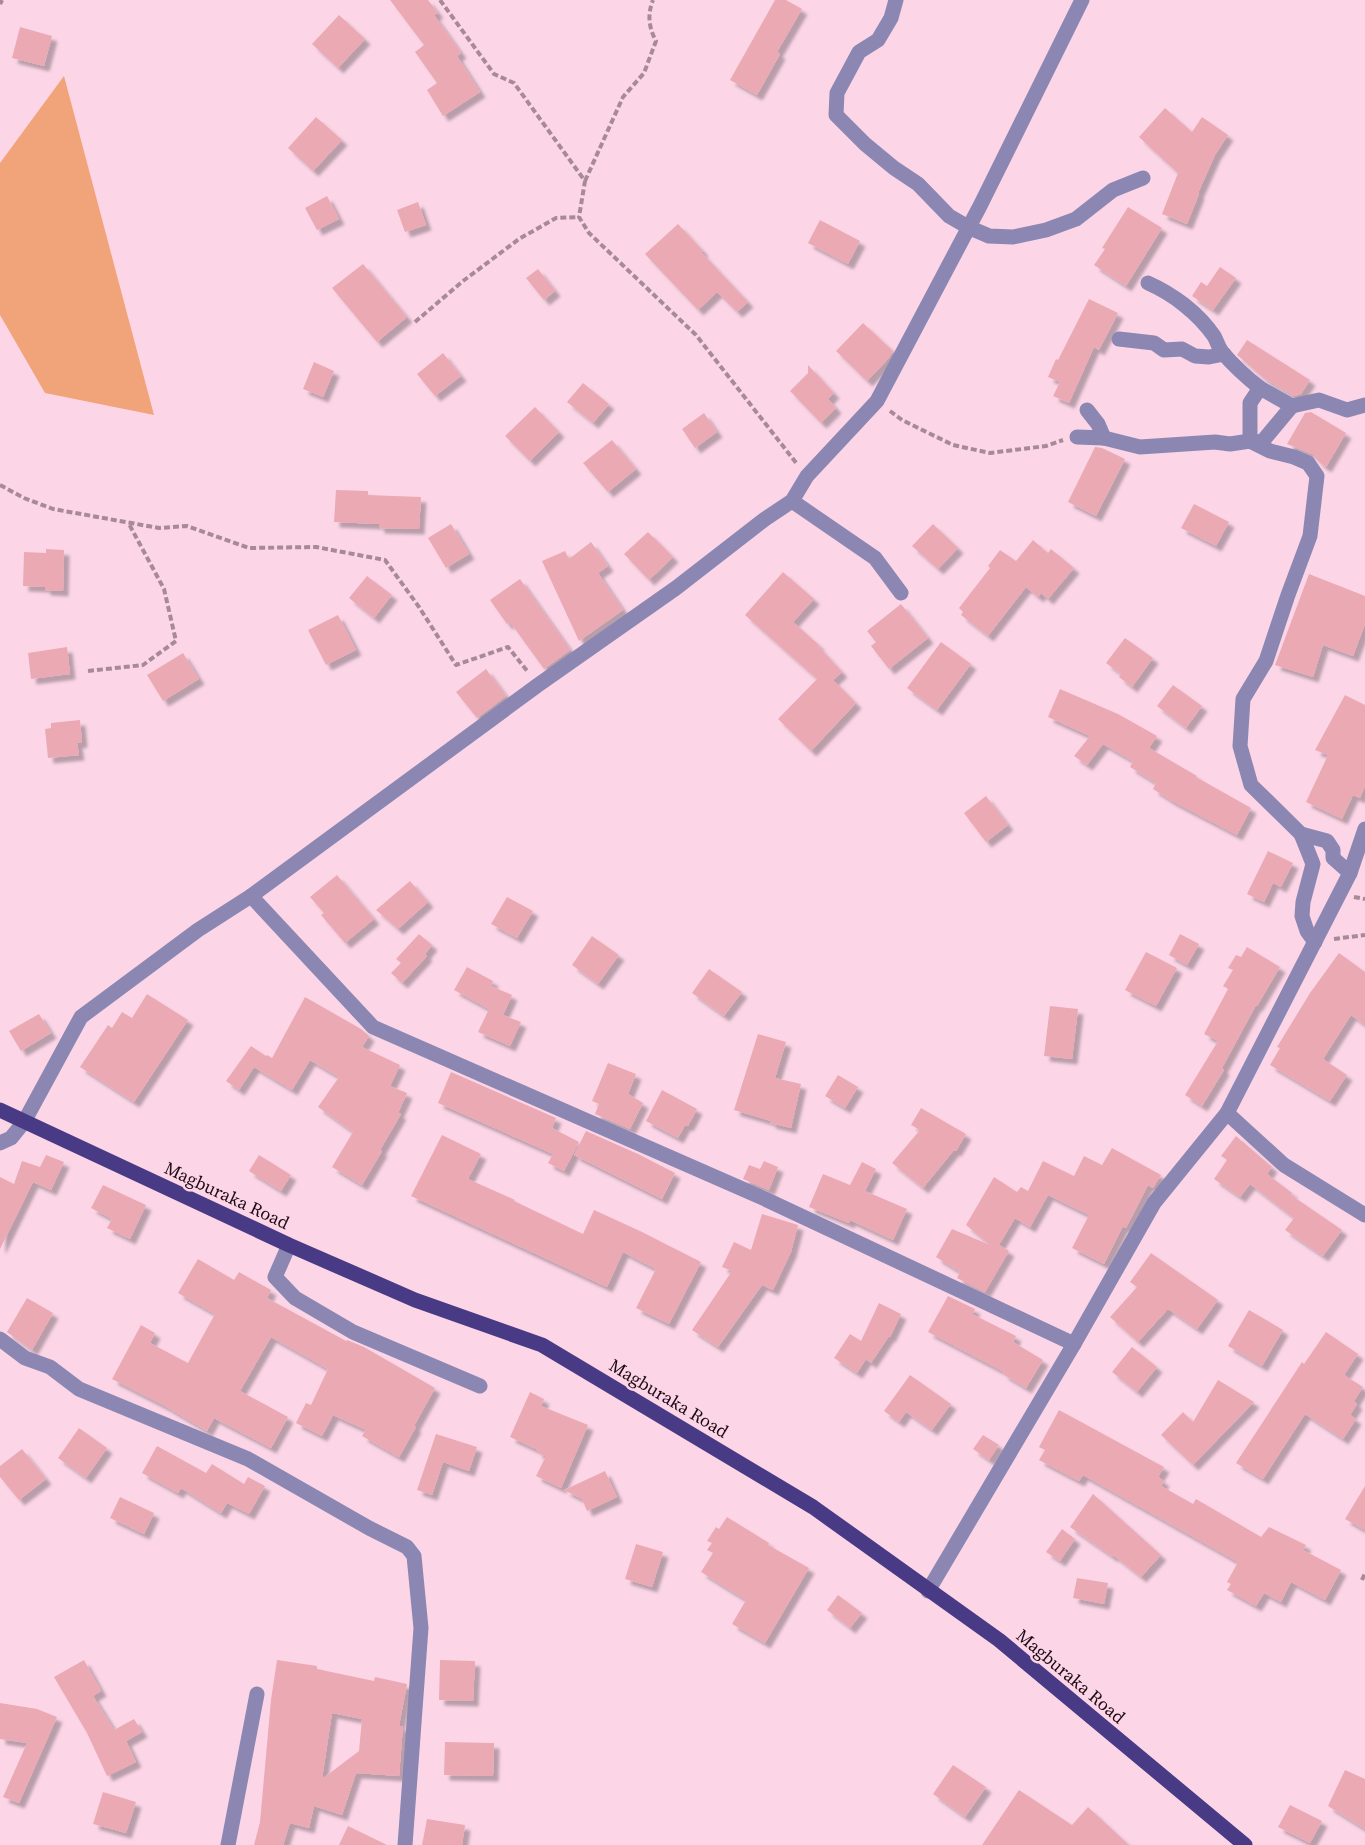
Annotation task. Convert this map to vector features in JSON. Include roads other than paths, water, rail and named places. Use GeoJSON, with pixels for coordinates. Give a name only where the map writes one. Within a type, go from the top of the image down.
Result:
{"type":"FeatureCollection","features":[{"type":"Feature","properties":{"kind":"main road","name":"Magburaka Road"},"geometry":{"type":"LineString","coordinates":[[0,1110],[289,1245],[415,1300],[542,1345],[813,1508],[999,1640],[1245,1845]]}},
{"type":"Feature","properties":{"kind":"street"},"geometry":{"type":"LineString","coordinates":[[896,0],[891,18],[878,40],[859,52],[837,93],[836,115],[894,168],[918,184],[949,216],[989,236],[1013,237],[1046,230],[1076,219],[1113,190],[1143,178]]}},
{"type":"Feature","properties":{"kind":"street"},"geometry":{"type":"LineString","coordinates":[[0,1143],[11,1138],[24,1122],[81,1017],[198,930],[251,896],[538,685],[676,588],[792,501],[807,476],[877,401],[968,227],[1082,0]]}},
{"type":"Feature","properties":{"kind":"street"},"geometry":{"type":"LineString","coordinates":[[1148,283],[1163,290],[1199,319],[1215,337],[1224,354],[1260,388],[1292,406]]}},
{"type":"Feature","properties":{"kind":"street"},"geometry":{"type":"LineString","coordinates":[[1119,339],[1154,343],[1164,350],[1182,350],[1195,356],[1209,357],[1224,354]]}},
{"type":"Feature","properties":{"kind":"street"},"geometry":{"type":"LineString","coordinates":[[1250,441],[1250,403],[1260,388]]}},
{"type":"Feature","properties":{"kind":"street"},"geometry":{"type":"LineString","coordinates":[[1077,437],[1104,438],[1140,447],[1215,442],[1230,444],[1262,442],[1292,406],[1319,400],[1347,410],[1365,405]]}},
{"type":"Feature","properties":{"kind":"street"},"geometry":{"type":"LineString","coordinates":[[1087,410],[1098,424],[1104,438]]}},
{"type":"Feature","properties":{"kind":"street"},"geometry":{"type":"LineString","coordinates":[[1250,441],[1270,451],[1308,463],[1317,476],[1310,536],[1266,661],[1243,699],[1240,746],[1251,785],[1301,834],[1313,864],[1303,902],[1302,916],[1307,931],[1315,942]]}},
{"type":"Feature","properties":{"kind":"street"},"geometry":{"type":"LineString","coordinates":[[792,501],[875,558],[901,593]]}},
{"type":"Feature","properties":{"kind":"street"},"geometry":{"type":"LineString","coordinates":[[928,1591],[1074,1344],[1154,1203],[1227,1113],[1350,873],[1365,829]]}},
{"type":"Feature","properties":{"kind":"street"},"geometry":{"type":"LineString","coordinates":[[1301,834],[1328,841],[1333,850],[1333,858],[1350,873]]}},
{"type":"Feature","properties":{"kind":"street"},"geometry":{"type":"LineString","coordinates":[[251,896],[373,1027],[765,1199],[1074,1344]]}},
{"type":"Feature","properties":{"kind":"street"},"geometry":{"type":"LineString","coordinates":[[1227,1113],[1284,1165],[1365,1215]]}},
{"type":"Feature","properties":{"kind":"street"},"geometry":{"type":"LineString","coordinates":[[289,1245],[275,1277],[296,1298],[353,1332],[480,1386]]}},
{"type":"Feature","properties":{"kind":"street"},"geometry":{"type":"LineString","coordinates":[[0,1339],[25,1358],[50,1367],[79,1389],[248,1459],[407,1547],[414,1556],[421,1628],[405,1845]]}},
{"type":"Feature","properties":{"kind":"street"},"geometry":{"type":"LineString","coordinates":[[228,1845],[257,1694]]}}]}
